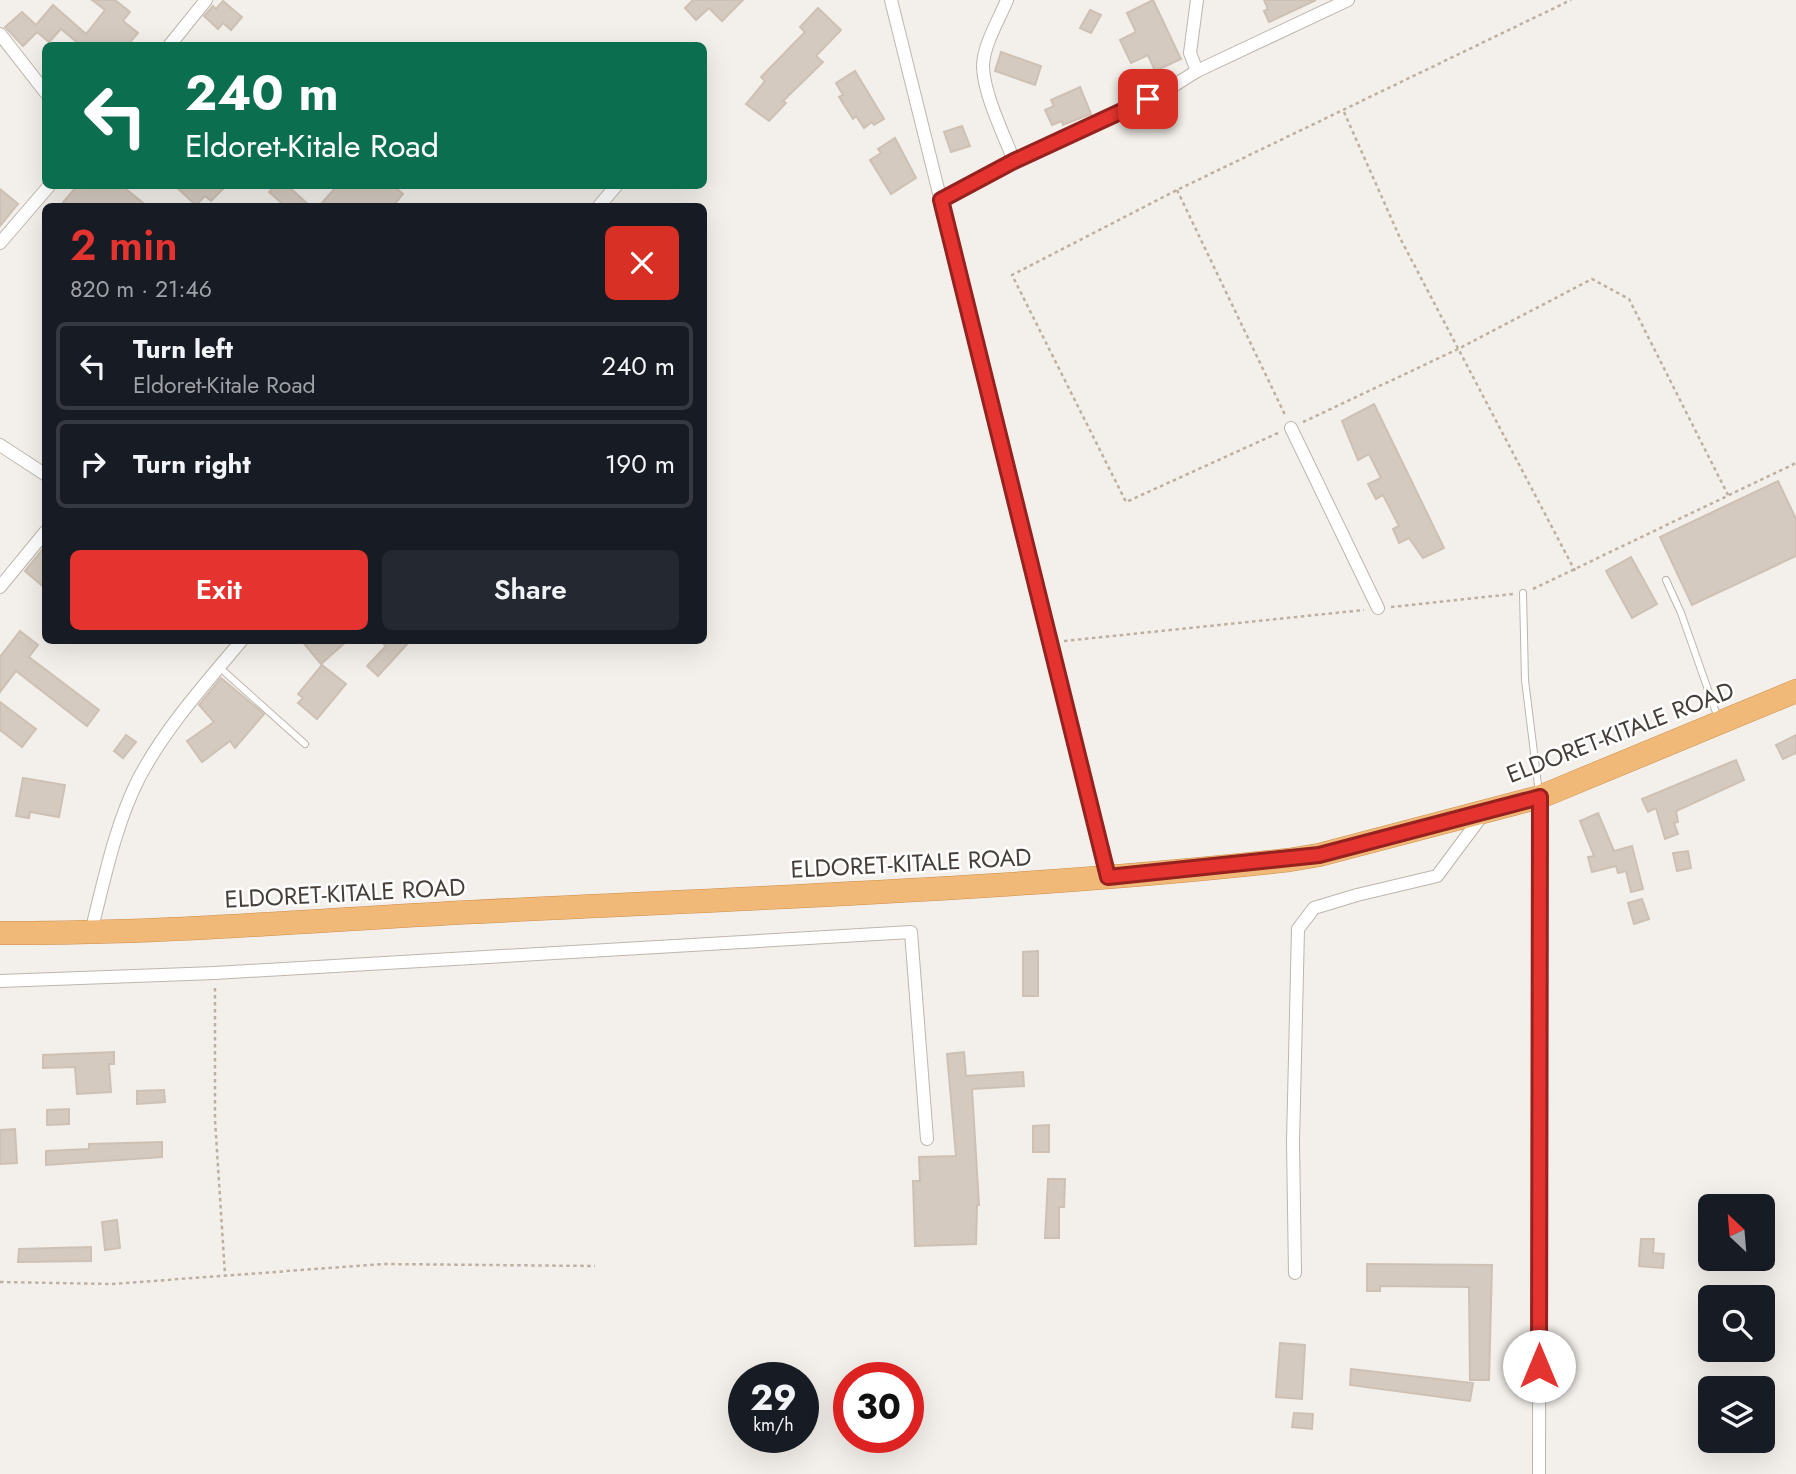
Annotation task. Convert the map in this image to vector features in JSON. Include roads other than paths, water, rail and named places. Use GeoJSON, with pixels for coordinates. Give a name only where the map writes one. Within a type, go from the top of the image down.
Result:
{"type":"FeatureCollection","features":[{"type":"Feature","properties":{"kind":"highway","name":"ELDORET-KITALE ROAD"},"geometry":{"type":"LineString","coordinates":[[0,933],[91,932],[1108,877],[1319,855],[1540,797],[1796,691]]}},
{"type":"Feature","properties":{"kind":"street"},"geometry":{"type":"LineString","coordinates":[[172,42],[206,0]]}},
{"type":"Feature","properties":{"kind":"street"},"geometry":{"type":"LineString","coordinates":[[891,0],[1108,877]]}},
{"type":"Feature","properties":{"kind":"street"},"geometry":{"type":"LineString","coordinates":[[1007,0],[988,44],[983,65],[985,80],[1014,161]]}},
{"type":"Feature","properties":{"kind":"street"},"geometry":{"type":"LineString","coordinates":[[1197,0],[1190,53],[1197,71]]}},
{"type":"Feature","properties":{"kind":"street"},"geometry":{"type":"LineString","coordinates":[[941,200],[1014,161],[1170,88],[1197,71],[1348,0]]}},
{"type":"Feature","properties":{"kind":"street"},"geometry":{"type":"LineString","coordinates":[[0,34],[42,88]]}},
{"type":"Feature","properties":{"kind":"street"},"geometry":{"type":"LineString","coordinates":[[0,243],[46,189]]}},
{"type":"Feature","properties":{"kind":"street"},"geometry":{"type":"LineString","coordinates":[[602,203],[613,189]]}},
{"type":"Feature","properties":{"kind":"street"},"geometry":{"type":"LineString","coordinates":[[1291,428],[1378,608]]}},
{"type":"Feature","properties":{"kind":"street"},"geometry":{"type":"LineString","coordinates":[[0,445],[42,472]]}},
{"type":"Feature","properties":{"kind":"street"},"geometry":{"type":"LineString","coordinates":[[0,587],[42,536]]}},
{"type":"Feature","properties":{"kind":"street"},"geometry":{"type":"LineString","coordinates":[[91,932],[109,859],[139,779],[186,706],[239,644]]}},
{"type":"Feature","properties":{"kind":"street"},"geometry":{"type":"LineString","coordinates":[[1539,1474],[1540,797]]}},
{"type":"Feature","properties":{"kind":"street"},"geometry":{"type":"LineString","coordinates":[[1295,1273],[1293,1142],[1298,929],[1314,908],[1357,894],[1437,876],[1486,810]]}},
{"type":"Feature","properties":{"kind":"street"},"geometry":{"type":"LineString","coordinates":[[0,981],[215,973],[911,932],[927,1139]]}},
{"type":"Feature","properties":{"kind":"lane"},"geometry":{"type":"LineString","coordinates":[[1666,580],[1681,613],[1720,723]]}},
{"type":"Feature","properties":{"kind":"lane"},"geometry":{"type":"LineString","coordinates":[[1523,593],[1525,680],[1540,797]]}},
{"type":"Feature","properties":{"kind":"lane"},"geometry":{"type":"LineString","coordinates":[[219,667],[305,744]]}}]}
